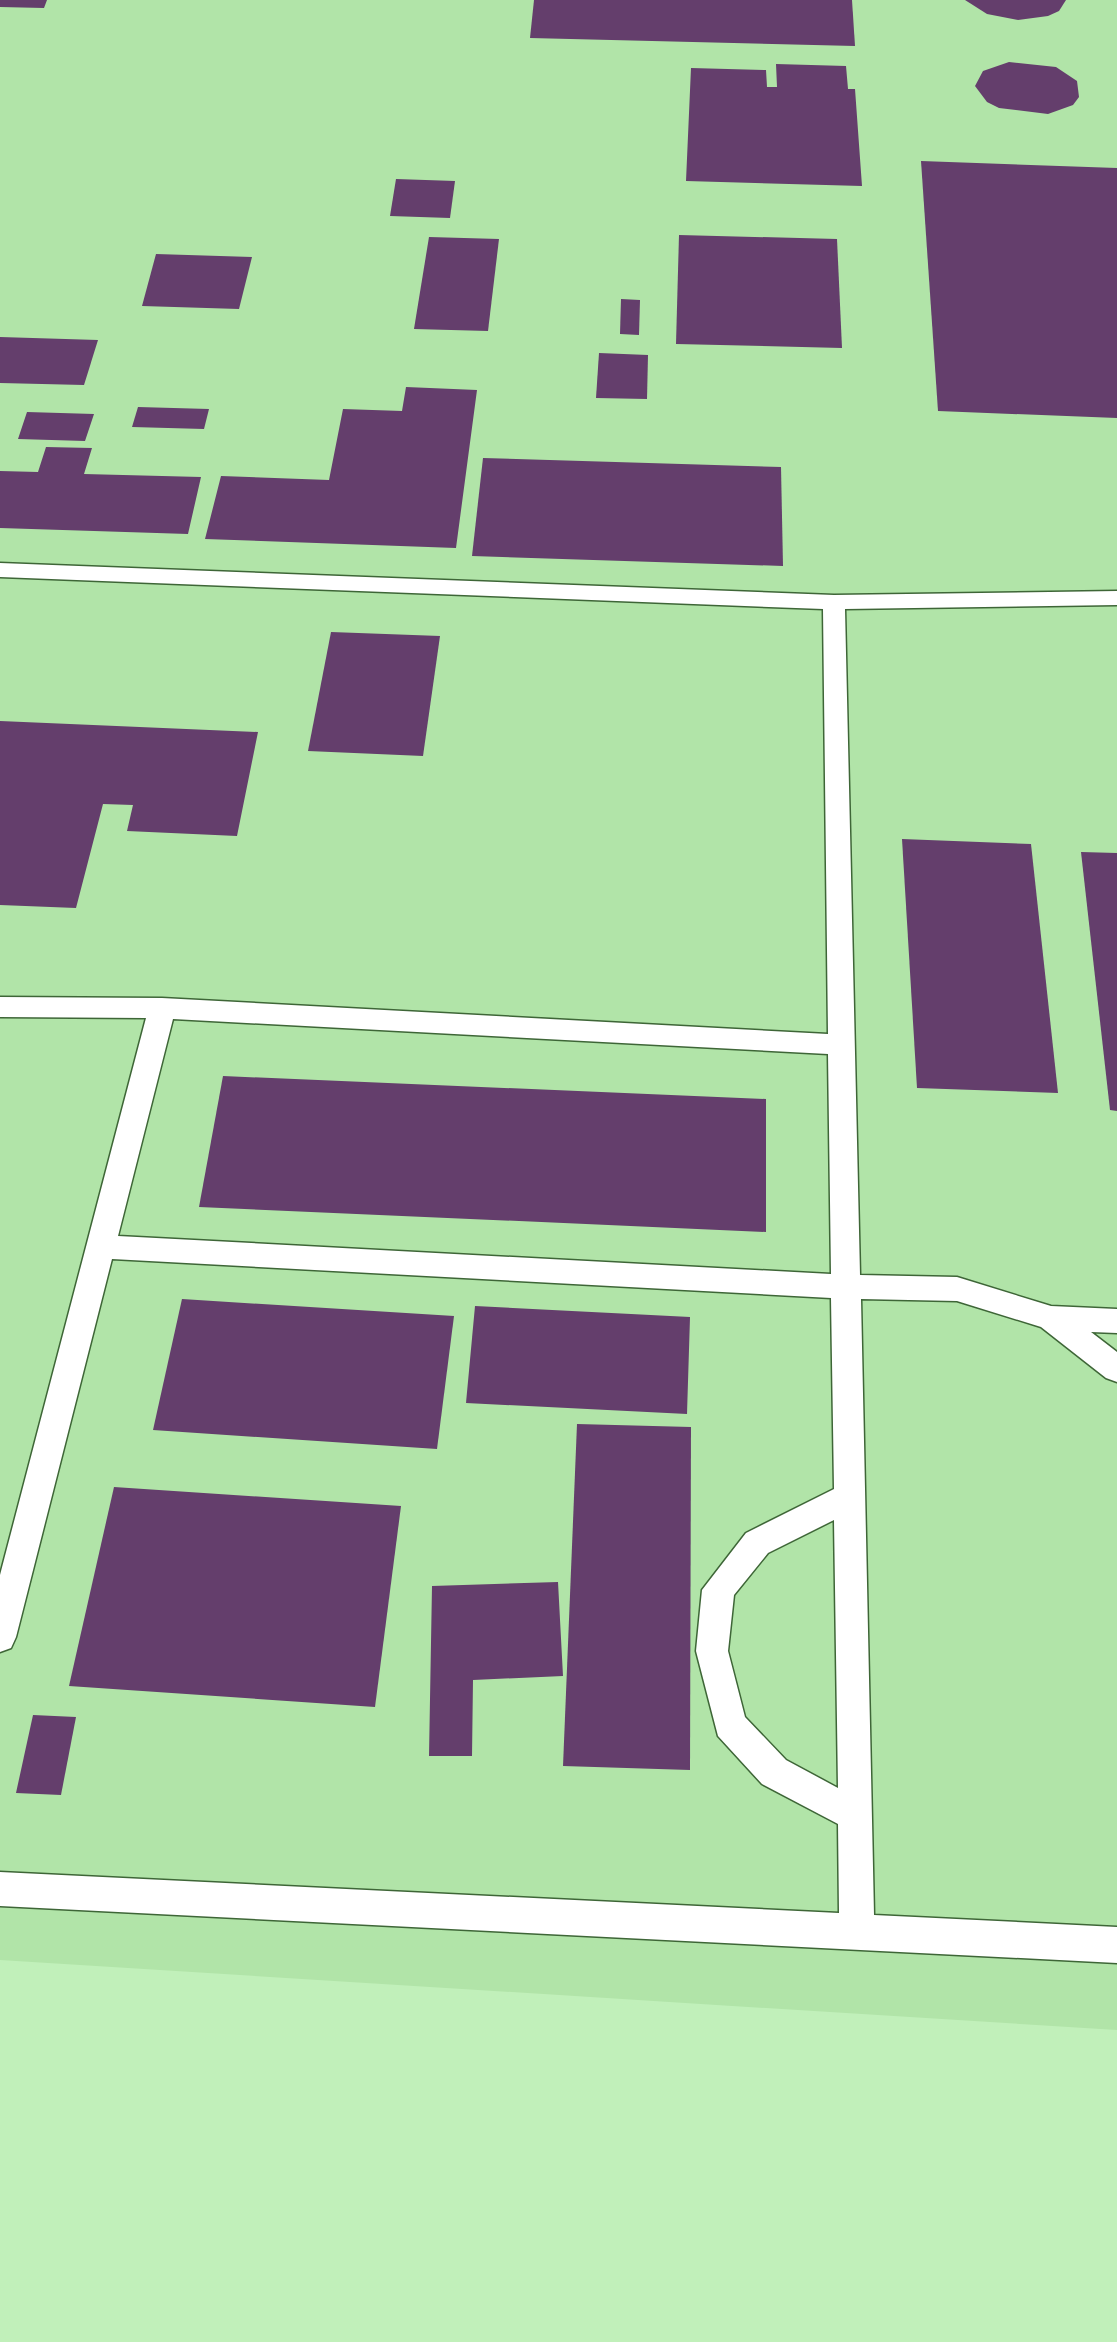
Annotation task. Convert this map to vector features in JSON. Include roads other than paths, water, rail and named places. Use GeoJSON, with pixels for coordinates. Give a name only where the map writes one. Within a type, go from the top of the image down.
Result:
{"type":"FeatureCollection","features":[{"type":"Feature","properties":{"kind":"lane"},"geometry":{"type":"LineString","coordinates":[[0,570],[834,602],[1117,598]]}},
{"type":"Feature","properties":{"kind":"lane"},"geometry":{"type":"LineString","coordinates":[[834,602],[857,1932]]}},
{"type":"Feature","properties":{"kind":"lane"},"geometry":{"type":"LineString","coordinates":[[0,1007],[162,1008],[842,1045]]}},
{"type":"Feature","properties":{"kind":"lane"},"geometry":{"type":"LineString","coordinates":[[0,1637],[162,1008]]}},
{"type":"Feature","properties":{"kind":"lane"},"geometry":{"type":"LineString","coordinates":[[101,1247],[846,1287],[957,1289],[1051,1318],[1117,1321]]}},
{"type":"Feature","properties":{"kind":"lane"},"geometry":{"type":"LineString","coordinates":[[1051,1318],[1117,1369]]}},
{"type":"Feature","properties":{"kind":"lane"},"geometry":{"type":"LineString","coordinates":[[849,1497],[757,1543],[718,1590],[712,1651],[730,1725],[774,1772],[855,1815]]}},
{"type":"Feature","properties":{"kind":"lane"},"geometry":{"type":"LineString","coordinates":[[0,1889],[1117,1945]]}}]}
